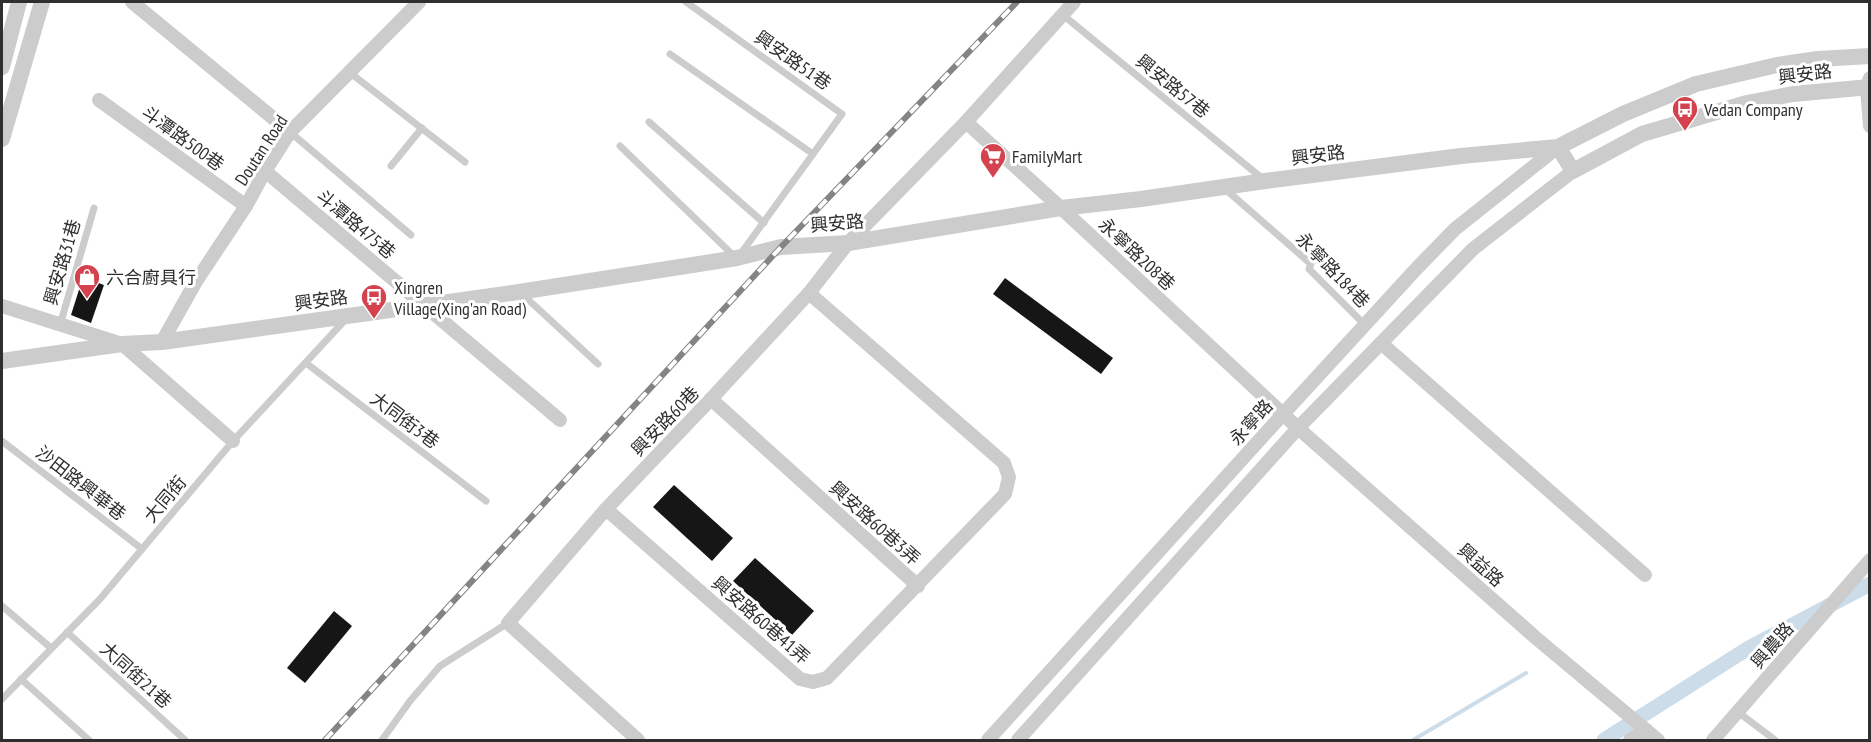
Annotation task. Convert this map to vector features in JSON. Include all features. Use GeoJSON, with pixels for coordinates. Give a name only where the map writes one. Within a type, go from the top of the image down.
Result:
{"type":"FeatureCollection","features":[{"type":"Feature","properties":{"kind":"street"},"geometry":{"type":"LineString","coordinates":[[2,67],[19,2]]}},
{"type":"Feature","properties":{"kind":"street"},"geometry":{"type":"LineString","coordinates":[[2,139],[42,2]]}},
{"type":"Feature","properties":{"kind":"street"},"geometry":{"type":"LineString","coordinates":[[132,2],[290,132]]}},
{"type":"Feature","properties":{"kind":"street","name":"Doutan Road"},"geometry":{"type":"LineString","coordinates":[[162,342],[195,283],[246,206],[290,132],[419,2]]}},
{"type":"Feature","properties":{"kind":"street","name":"興安路60巷"},"geometry":{"type":"LineString","coordinates":[[508,623],[606,509],[711,399],[808,292],[848,243],[966,122],[1074,2]]}},
{"type":"Feature","properties":{"kind":"street","name":"興安路"},"geometry":{"type":"LineString","coordinates":[[2,360],[122,344],[162,342],[519,292],[737,258],[781,247],[848,243],[1061,208],[1461,156],[1558,147],[1623,114],[1696,84],[1777,64],[1869,56]]}},
{"type":"Feature","properties":{"kind":"street"},"geometry":{"type":"LineString","coordinates":[[1868,84],[1869,126]]}},
{"type":"Feature","properties":{"kind":"street","name":"興安路"},"geometry":{"type":"LineString","coordinates":[[1573,171],[1642,134],[1737,106],[1793,94],[1868,84]]}},
{"type":"Feature","properties":{"kind":"street","name":"斗潭路500巷"},"geometry":{"type":"LineString","coordinates":[[99,100],[246,206]]}},
{"type":"Feature","properties":{"kind":"street","name":"永寧路208巷"},"geometry":{"type":"LineString","coordinates":[[966,122],[1283,414]]}},
{"type":"Feature","properties":{"kind":"street"},"geometry":{"type":"LineString","coordinates":[[1018,741],[1298,428],[1473,249],[1573,171],[1558,147]]}},
{"type":"Feature","properties":{"kind":"street","name":"永寧路"},"geometry":{"type":"LineString","coordinates":[[988,741],[1417,268],[1455,229],[1558,147]]}},
{"type":"Feature","properties":{"kind":"street","name":"斗潭路475巷"},"geometry":{"type":"LineString","coordinates":[[265,171],[560,420]]}},
{"type":"Feature","properties":{"kind":"street","name":"興安路60巷3弄"},"geometry":{"type":"LineString","coordinates":[[711,399],[918,586],[1005,495],[1009,477],[1004,463],[808,292]]}},
{"type":"Feature","properties":{"kind":"street","name":"興安路"},"geometry":{"type":"LineString","coordinates":[[2,306],[122,344]]}},
{"type":"Feature","properties":{"kind":"street"},"geometry":{"type":"LineString","coordinates":[[1381,343],[1646,575]]}},
{"type":"Feature","properties":{"kind":"street"},"geometry":{"type":"LineString","coordinates":[[122,344],[233,441]]}},
{"type":"Feature","properties":{"kind":"street","name":"興益路"},"geometry":{"type":"LineString","coordinates":[[1283,414],[1536,638],[1658,741]]}},
{"type":"Feature","properties":{"kind":"street","name":"興安路60巷41弄"},"geometry":{"type":"LineString","coordinates":[[606,509],[800,679],[813,682],[827,678],[918,586]]}},
{"type":"Feature","properties":{"kind":"street","name":"興農路"},"geometry":{"type":"LineString","coordinates":[[1713,741],[1864,575],[1869,560]]}},
{"type":"Feature","properties":{"kind":"street"},"geometry":{"type":"LineString","coordinates":[[508,623],[638,741]]}},
{"type":"Feature","properties":{"kind":"street"},"geometry":{"type":"LineString","coordinates":[[1630,741],[1646,730]]}},
{"type":"Feature","properties":{"kind":"lane","name":"興安路51巷"},"geometry":{"type":"LineString","coordinates":[[686,2],[842,114],[737,258]]}},
{"type":"Feature","properties":{"kind":"lane","name":"興安路57巷"},"geometry":{"type":"LineString","coordinates":[[1062,15],[1265,181]]}},
{"type":"Feature","properties":{"kind":"lane"},"geometry":{"type":"LineString","coordinates":[[670,54],[813,154]]}},
{"type":"Feature","properties":{"kind":"lane"},"geometry":{"type":"LineString","coordinates":[[349,72],[465,162]]}},
{"type":"Feature","properties":{"kind":"lane"},"geometry":{"type":"LineString","coordinates":[[649,122],[764,223]]}},
{"type":"Feature","properties":{"kind":"lane"},"geometry":{"type":"LineString","coordinates":[[391,166],[422,128]]}},
{"type":"Feature","properties":{"kind":"lane"},"geometry":{"type":"LineString","coordinates":[[290,132],[411,235]]}},
{"type":"Feature","properties":{"kind":"lane"},"geometry":{"type":"LineString","coordinates":[[620,146],[737,258]]}},
{"type":"Feature","properties":{"kind":"lane","name":"永寧路184巷"},"geometry":{"type":"LineString","coordinates":[[1223,188],[1311,264],[1309,269],[1365,325]]}},
{"type":"Feature","properties":{"kind":"lane","name":"興安路31巷"},"geometry":{"type":"LineString","coordinates":[[60,325],[94,208]]}},
{"type":"Feature","properties":{"kind":"lane"},"geometry":{"type":"LineString","coordinates":[[519,292],[598,364]]}},
{"type":"Feature","properties":{"kind":"lane","name":"大同街"},"geometry":{"type":"LineString","coordinates":[[2,699],[100,599],[233,441],[349,316]]}},
{"type":"Feature","properties":{"kind":"lane","name":"大同街3巷"},"geometry":{"type":"LineString","coordinates":[[306,363],[486,501]]}},
{"type":"Feature","properties":{"kind":"lane","name":"沙田路興華巷"},"geometry":{"type":"LineString","coordinates":[[2,441],[142,549]]}},
{"type":"Feature","properties":{"kind":"lane"},"geometry":{"type":"LineString","coordinates":[[2,606],[51,648]]}},
{"type":"Feature","properties":{"kind":"lane"},"geometry":{"type":"LineString","coordinates":[[382,741],[410,701],[440,666],[508,623]]}},
{"type":"Feature","properties":{"kind":"lane","name":"大同街21巷"},"geometry":{"type":"LineString","coordinates":[[67,632],[185,741]]}},
{"type":"Feature","properties":{"kind":"lane"},"geometry":{"type":"LineString","coordinates":[[21,679],[89,741]]}},
{"type":"Feature","properties":{"kind":"lane"},"geometry":{"type":"LineString","coordinates":[[1738,712],[1775,741]]}},
{"type":"Feature","properties":{"kind":"building","name":"六合廚具行"},"geometry":{"type":"Polygon","coordinates":[[[83,277],[104,285],[91,323],[71,315],[83,277]]]}},
{"type":"Feature","properties":{"kind":"building"},"geometry":{"type":"Polygon","coordinates":[[[1005,278],[1113,358],[1101,374],[993,294],[1005,278]]]}},
{"type":"Feature","properties":{"kind":"building"},"geometry":{"type":"Polygon","coordinates":[[[674,485],[733,538],[712,561],[653,507],[674,485]]]}},
{"type":"Feature","properties":{"kind":"building"},"geometry":{"type":"Polygon","coordinates":[[[755,558],[814,611],[792,635],[733,581],[755,558]]]}},
{"type":"Feature","properties":{"kind":"building"},"geometry":{"type":"Polygon","coordinates":[[[334,611],[352,626],[305,683],[287,668],[334,611]]]}},
{"type":"Feature","properties":{"kind":"waterway"},"geometry":{"type":"LineString","coordinates":[[1604,740],[1747,649],[1870,584]]}},
{"type":"Feature","properties":{"kind":"waterway"},"geometry":{"type":"LineString","coordinates":[[1413,740],[1526,673]]}},
{"type":"Feature","properties":{"kind":"railway"},"geometry":{"type":"LineString","coordinates":[[325,740],[781,247],[1017,2]]}},
{"type":"Feature","properties":{"kind":"place","name":"Vedan Company"},"geometry":{"type":"Point","coordinates":[1685,132]}},
{"type":"Feature","properties":{"kind":"place","name":"FamilyMart"},"geometry":{"type":"Point","coordinates":[993,179]}},
{"type":"Feature","properties":{"kind":"place","name":"六合廚具行"},"geometry":{"type":"Point","coordinates":[87,300]}},
{"type":"Feature","properties":{"kind":"place","name":"Xingren Village(Xing'an Road)"},"geometry":{"type":"Point","coordinates":[374,320]}}]}
